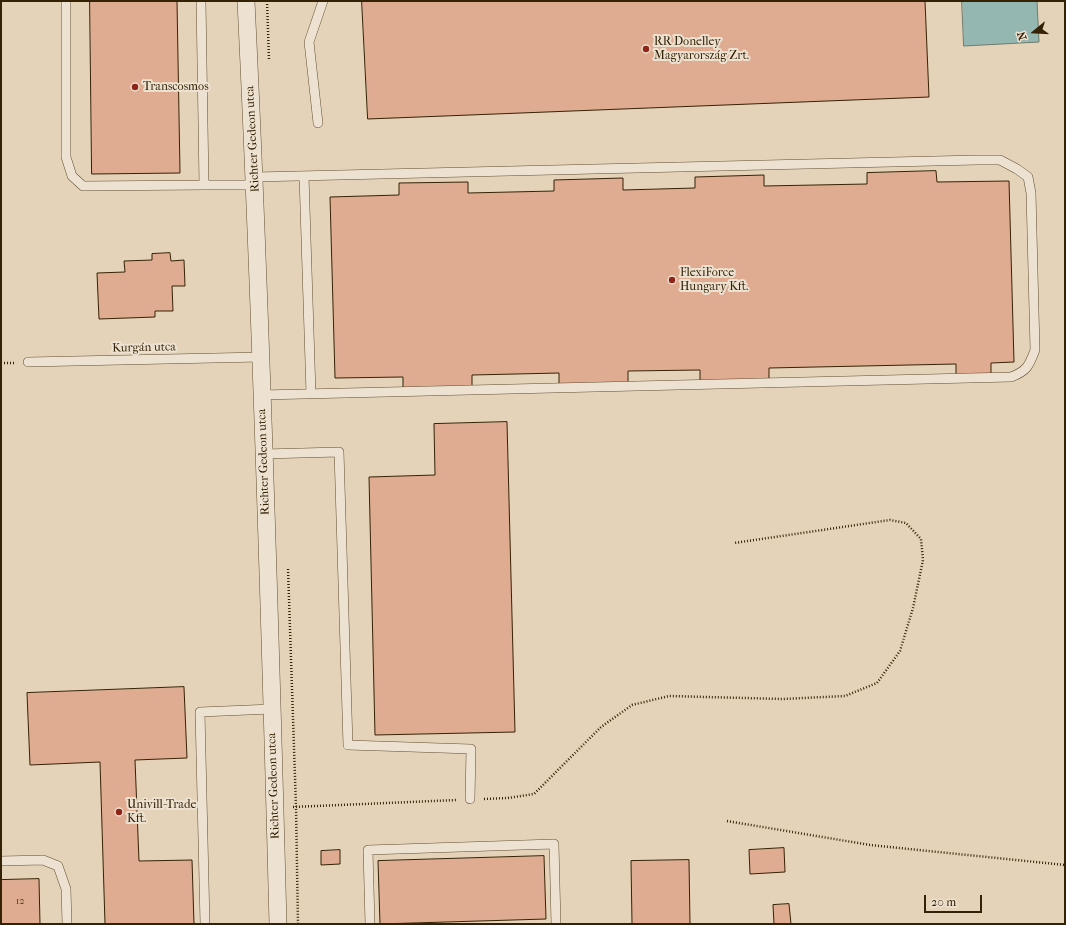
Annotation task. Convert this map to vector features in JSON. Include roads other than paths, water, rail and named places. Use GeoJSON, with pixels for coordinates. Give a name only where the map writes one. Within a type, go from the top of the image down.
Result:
{"type":"FeatureCollection","features":[{"type":"Feature","properties":{"kind":"street","name":"Richter Gedeon utca"},"geometry":{"type":"LineString","coordinates":[[246,1],[255,181],[278,924]]}},
{"type":"Feature","properties":{"kind":"lane"},"geometry":{"type":"LineString","coordinates":[[66,1],[66,158],[72,176],[83,186],[204,185],[304,176],[977,160],[1000,160],[1017,168],[1028,177],[1031,193],[1035,350],[1030,364],[1023,372],[1010,377],[262,395]]}},
{"type":"Feature","properties":{"kind":"lane"},"geometry":{"type":"LineString","coordinates":[[201,1],[204,185]]}},
{"type":"Feature","properties":{"kind":"lane"},"geometry":{"type":"LineString","coordinates":[[318,123],[309,42],[323,1]]}},
{"type":"Feature","properties":{"kind":"lane"},"geometry":{"type":"LineString","coordinates":[[304,176],[311,394]]}},
{"type":"Feature","properties":{"kind":"lane","name":"Kurgán utca"},"geometry":{"type":"LineString","coordinates":[[28,362],[261,357]]}},
{"type":"Feature","properties":{"kind":"lane"},"geometry":{"type":"LineString","coordinates":[[264,454],[340,452],[348,745],[471,749],[470,799]]}},
{"type":"Feature","properties":{"kind":"lane"},"geometry":{"type":"LineString","coordinates":[[205,924],[200,712],[272,709]]}},
{"type":"Feature","properties":{"kind":"lane"},"geometry":{"type":"LineString","coordinates":[[370,924],[368,850],[554,844],[556,924]]}},
{"type":"Feature","properties":{"kind":"lane"},"geometry":{"type":"LineString","coordinates":[[1,860],[43,860],[58,866],[66,889],[67,924]]}},
{"type":"Feature","properties":{"kind":"water"},"geometry":{"type":"Polygon","coordinates":[[[962,1],[1037,1],[1039,42],[964,46],[962,1]]]}},
{"type":"Feature","properties":{"kind":"place","name":"RR Donelley Magyarország Zrt."},"geometry":{"type":"Point","coordinates":[646,49]}},
{"type":"Feature","properties":{"kind":"place","name":"Transcosmos"},"geometry":{"type":"Point","coordinates":[135,87]}},
{"type":"Feature","properties":{"kind":"place","name":"FlexiForce Hungary Kft."},"geometry":{"type":"Point","coordinates":[672,280]}},
{"type":"Feature","properties":{"kind":"place","name":"Univill-Trade Kft."},"geometry":{"type":"Point","coordinates":[119,812]}}]}
